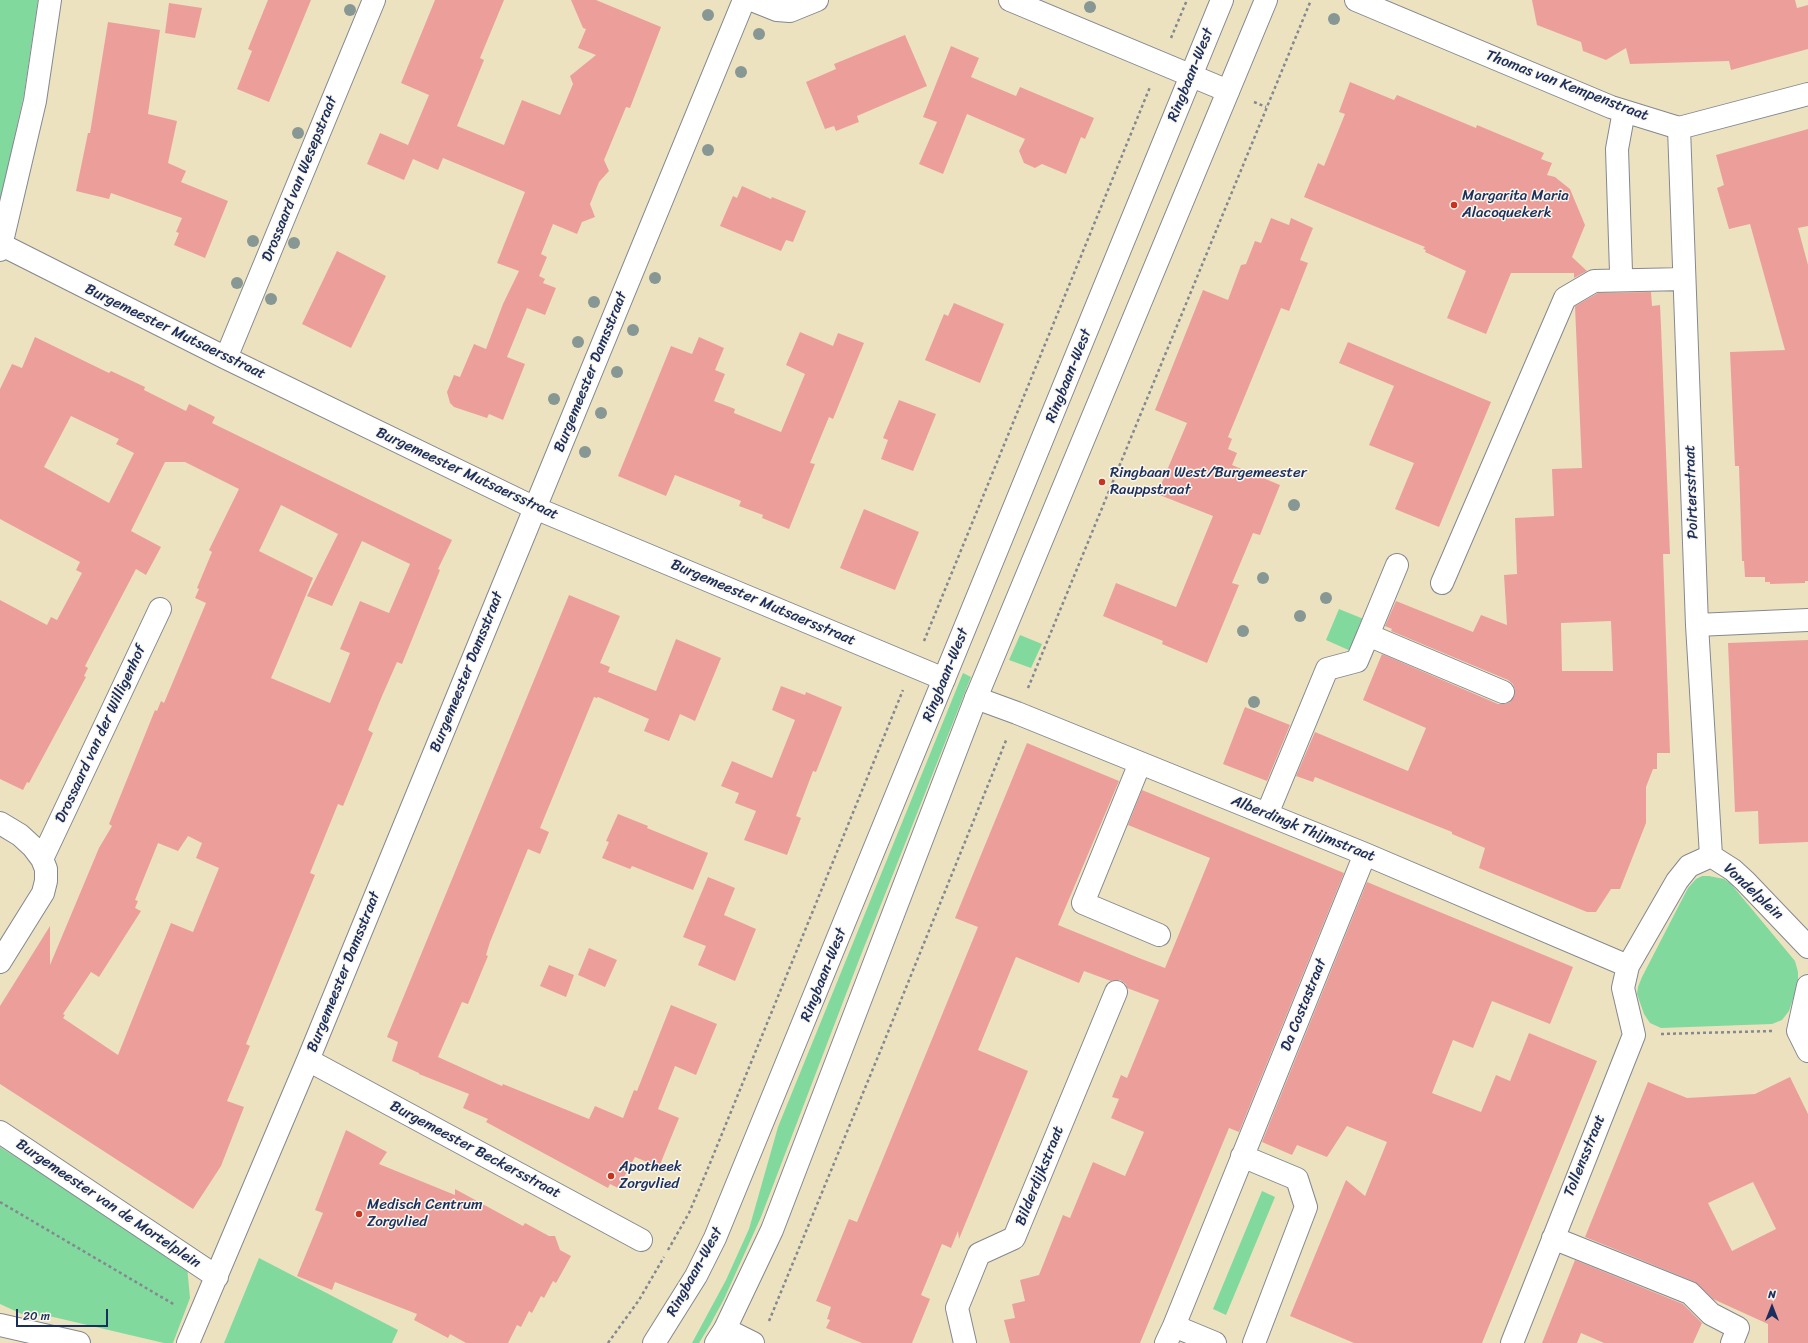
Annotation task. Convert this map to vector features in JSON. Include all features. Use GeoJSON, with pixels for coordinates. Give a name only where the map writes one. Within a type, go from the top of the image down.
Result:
{"type":"FeatureCollection","features":[{"type":"Feature","properties":{"kind":"street"},"geometry":{"type":"LineString","coordinates":[[1,246],[35,101],[50,0]]}},
{"type":"Feature","properties":{"kind":"street","name":"Drossaard van Wesepstraat"},"geometry":{"type":"LineString","coordinates":[[226,358],[374,0]]}},
{"type":"Feature","properties":{"kind":"street","name":"Burgemeester Damsstraat"},"geometry":{"type":"LineString","coordinates":[[188,1343],[308,1060],[744,0]]}},
{"type":"Feature","properties":{"kind":"street"},"geometry":{"type":"LineString","coordinates":[[752,0],[777,10],[790,11],[818,0]]}},
{"type":"Feature","properties":{"kind":"street"},"geometry":{"type":"LineString","coordinates":[[1010,0],[1228,91]]}},
{"type":"Feature","properties":{"kind":"street","name":"Ringbaan-West"},"geometry":{"type":"LineString","coordinates":[[654,1343],[696,1276],[715,1238],[1222,0]]}},
{"type":"Feature","properties":{"kind":"street"},"geometry":{"type":"LineString","coordinates":[[753,1343],[720,1336],[772,1230],[976,698],[1266,0]]}},
{"type":"Feature","properties":{"kind":"street","name":"Thomas van Kempenstraat"},"geometry":{"type":"LineString","coordinates":[[1356,0],[1603,104],[1678,128]]}},
{"type":"Feature","properties":{"kind":"street"},"geometry":{"type":"LineString","coordinates":[[1678,128],[1808,94]]}},
{"type":"Feature","properties":{"kind":"street"},"geometry":{"type":"LineString","coordinates":[[1622,272],[1617,149],[1624,111]]}},
{"type":"Feature","properties":{"kind":"street","name":"Poirtersstraat"},"geometry":{"type":"LineString","coordinates":[[1678,128],[1697,625],[1711,856]]}},
{"type":"Feature","properties":{"kind":"street","name":"Burgemeester Mutsaersstraat"},"geometry":{"type":"LineString","coordinates":[[1,246],[226,358],[535,508],[944,679]]}},
{"type":"Feature","properties":{"kind":"street"},"geometry":{"type":"LineString","coordinates":[[1442,583],[1565,298],[1594,281],[1684,279]]}},
{"type":"Feature","properties":{"kind":"street"},"geometry":{"type":"LineString","coordinates":[[1267,814],[1327,669],[1357,660],[1397,565]]}},
{"type":"Feature","properties":{"kind":"street","name":"Drossaard van der Willigenhof"},"geometry":{"type":"LineString","coordinates":[[42,860],[160,609]]}},
{"type":"Feature","properties":{"kind":"street"},"geometry":{"type":"LineString","coordinates":[[1697,625],[1808,620]]}},
{"type":"Feature","properties":{"kind":"street"},"geometry":{"type":"LineString","coordinates":[[1368,635],[1503,692]]}},
{"type":"Feature","properties":{"kind":"street","name":"Alberdingk Thijmstraat"},"geometry":{"type":"LineString","coordinates":[[976,698],[1017,713],[1365,854],[1628,966]]}},
{"type":"Feature","properties":{"kind":"street"},"geometry":{"type":"LineString","coordinates":[[1140,763],[1083,903],[1159,935]]}},
{"type":"Feature","properties":{"kind":"street"},"geometry":{"type":"LineString","coordinates":[[0,823],[20,835],[33,847],[46,869],[46,882],[43,893],[0,962]]}},
{"type":"Feature","properties":{"kind":"street","name":"Da Costastraat"},"geometry":{"type":"LineString","coordinates":[[1170,1334],[1365,854]]}},
{"type":"Feature","properties":{"kind":"street","name":"Vondelplein"},"geometry":{"type":"LineString","coordinates":[[1628,966],[1677,882],[1689,866],[1711,856],[1737,873],[1808,947]]}},
{"type":"Feature","properties":{"kind":"street"},"geometry":{"type":"LineString","coordinates":[[1628,966],[1623,988],[1634,1035]]}},
{"type":"Feature","properties":{"kind":"street"},"geometry":{"type":"LineString","coordinates":[[1808,986],[1798,1031],[1808,1051]]}},
{"type":"Feature","properties":{"kind":"street","name":"Bilderdijkstraat"},"geometry":{"type":"LineString","coordinates":[[965,1343],[957,1308],[979,1254],[1014,1238],[1116,992]]}},
{"type":"Feature","properties":{"kind":"street","name":"Tollensstraat"},"geometry":{"type":"LineString","coordinates":[[1512,1343],[1634,1035]]}},
{"type":"Feature","properties":{"kind":"street","name":"Burgemeester Beckersstraat"},"geometry":{"type":"LineString","coordinates":[[308,1060],[641,1240]]}},
{"type":"Feature","properties":{"kind":"street","name":"Burgemeester van de Mortelplein"},"geometry":{"type":"LineString","coordinates":[[0,1132],[217,1277]]}},
{"type":"Feature","properties":{"kind":"street"},"geometry":{"type":"LineString","coordinates":[[1242,1156],[1297,1179],[1306,1207],[1254,1343]]}},
{"type":"Feature","properties":{"kind":"street"},"geometry":{"type":"LineString","coordinates":[[1553,1238],[1690,1293],[1711,1314],[1738,1328],[1732,1343]]}},
{"type":"Feature","properties":{"kind":"street"},"geometry":{"type":"LineString","coordinates":[[0,1325],[79,1343]]}},
{"type":"Feature","properties":{"kind":"street"},"geometry":{"type":"LineString","coordinates":[[1170,1334],[1215,1343]]}},
{"type":"Feature","properties":{"kind":"path"},"geometry":{"type":"LineString","coordinates":[[1266,107],[1311,0]]}},
{"type":"Feature","properties":{"kind":"path"},"geometry":{"type":"LineString","coordinates":[[1634,1035],[1798,1031]]}},
{"type":"Feature","properties":{"kind":"path"},"geometry":{"type":"LineString","coordinates":[[0,1202],[198,1319]]}},
{"type":"Feature","properties":{"kind":"green space"},"geometry":{"type":"Polygon","coordinates":[[[0,0],[38,0],[24,94],[0,204],[0,0]]]}},
{"type":"Feature","properties":{"kind":"green space"},"geometry":{"type":"Polygon","coordinates":[[[1339,609],[1366,620],[1353,652],[1326,640],[1339,609]]]}},
{"type":"Feature","properties":{"kind":"green space"},"geometry":{"type":"Polygon","coordinates":[[[1020,635],[1042,644],[1031,668],[1009,660],[1020,635]]]}},
{"type":"Feature","properties":{"kind":"green space"},"geometry":{"type":"Polygon","coordinates":[[[963,673],[971,677],[859,960],[761,1217],[724,1299],[710,1325],[699,1343],[692,1343],[726,1280],[749,1229],[778,1127],[963,673]]]}},
{"type":"Feature","properties":{"kind":"green space"},"geometry":{"type":"Polygon","coordinates":[[[1702,876],[1724,879],[1731,884],[1795,961],[1798,972],[1798,984],[1789,1011],[1782,1020],[1772,1024],[1661,1028],[1650,1023],[1644,1014],[1637,994],[1642,977],[1688,888],[1696,879],[1702,876]]]}},
{"type":"Feature","properties":{"kind":"green space"},"geometry":{"type":"Polygon","coordinates":[[[0,1147],[187,1266],[190,1298],[173,1343],[164,1343],[49,1316],[24,1315],[0,1304],[0,1147]]]}},
{"type":"Feature","properties":{"kind":"green space"},"geometry":{"type":"Polygon","coordinates":[[[1262,1191],[1275,1197],[1226,1315],[1213,1309],[1262,1191]]]}},
{"type":"Feature","properties":{"kind":"green space"},"geometry":{"type":"Polygon","coordinates":[[[259,1258],[398,1330],[392,1343],[224,1343],[259,1258]]]}},
{"type":"Feature","properties":{"kind":"building"},"geometry":{"type":"Polygon","coordinates":[[[268,0],[311,0],[269,102],[237,89],[252,51],[248,49],[268,0]]]}},
{"type":"Feature","properties":{"kind":"building"},"geometry":{"type":"Polygon","coordinates":[[[435,0],[504,0],[480,58],[484,60],[457,126],[504,145],[522,100],[560,115],[573,84],[570,76],[596,55],[578,48],[586,29],[583,28],[571,0],[596,0],[661,27],[630,108],[626,107],[604,160],[609,171],[599,182],[590,204],[595,217],[582,222],[577,234],[553,224],[541,254],[547,257],[539,276],[545,279],[543,283],[556,288],[545,315],[527,308],[507,357],[525,364],[503,420],[489,414],[487,418],[454,407],[450,403],[447,392],[454,375],[460,377],[474,344],[486,349],[503,304],[519,271],[497,263],[525,192],[443,158],[438,170],[413,159],[404,180],[367,164],[380,133],[408,145],[429,95],[401,83],[435,0]]]}},
{"type":"Feature","properties":{"kind":"building"},"geometry":{"type":"Polygon","coordinates":[[[1532,0],[1795,0],[1797,8],[1808,5],[1808,49],[1731,70],[1729,61],[1630,64],[1626,48],[1606,60],[1583,51],[1581,42],[1537,25],[1532,0]]]}},
{"type":"Feature","properties":{"kind":"building"},"geometry":{"type":"Polygon","coordinates":[[[169,3],[202,8],[195,38],[165,33],[169,3]]]}},
{"type":"Feature","properties":{"kind":"building"},"geometry":{"type":"Polygon","coordinates":[[[108,22],[160,30],[148,114],[177,121],[168,163],[186,171],[181,182],[228,201],[205,258],[174,245],[179,233],[176,232],[182,218],[111,193],[109,199],[76,191],[88,133],[90,133],[108,22]]]}},
{"type":"Feature","properties":{"kind":"building"},"geometry":{"type":"Polygon","coordinates":[[[905,35],[927,86],[857,116],[859,122],[836,131],[834,126],[825,129],[806,82],[836,69],[834,64],[905,35]]]}},
{"type":"Feature","properties":{"kind":"building"},"geometry":{"type":"Polygon","coordinates":[[[951,46],[979,58],[971,77],[1016,96],[1020,87],[1094,118],[1085,139],[1081,137],[1066,174],[1042,164],[1035,168],[1024,163],[1019,151],[1025,139],[967,114],[943,174],[919,164],[937,122],[923,117],[951,46]]]}},
{"type":"Feature","properties":{"kind":"building","name":"Margarita Maria Alacoquekerk"},"geometry":{"type":"Polygon","coordinates":[[[1350,82],[1394,100],[1397,95],[1476,128],[1477,125],[1544,153],[1541,159],[1552,163],[1547,175],[1555,177],[1570,189],[1585,225],[1572,257],[1587,271],[1574,278],[1574,273],[1511,273],[1486,334],[1447,318],[1466,271],[1425,252],[1426,250],[1423,249],[1425,247],[1304,197],[1318,163],[1324,166],[1345,114],[1339,112],[1350,82]]]}},
{"type":"Feature","properties":{"kind":"building"},"geometry":{"type":"Polygon","coordinates":[[[1808,129],[1808,226],[1798,228],[1808,265],[1808,581],[1805,581],[1805,583],[1770,584],[1770,582],[1765,582],[1765,577],[1745,577],[1744,561],[1742,561],[1739,466],[1735,466],[1730,352],[1785,350],[1750,224],[1729,229],[1717,188],[1724,185],[1716,155],[1808,129]]]}},
{"type":"Feature","properties":{"kind":"building"},"geometry":{"type":"Polygon","coordinates":[[[742,186],[771,199],[772,197],[806,211],[793,242],[786,240],[781,251],[720,226],[733,196],[737,198],[742,186]]]}},
{"type":"Feature","properties":{"kind":"building"},"geometry":{"type":"Polygon","coordinates":[[[1271,218],[1289,225],[1291,218],[1313,228],[1300,260],[1308,263],[1289,311],[1281,308],[1228,437],[1232,439],[1228,449],[1237,453],[1232,465],[1280,485],[1260,535],[1253,533],[1232,583],[1239,585],[1207,663],[1162,644],[1163,641],[1103,616],[1116,583],[1176,607],[1213,516],[1157,494],[1187,423],[1155,410],[1203,290],[1228,300],[1241,265],[1246,264],[1255,241],[1261,243],[1271,218]]]}},
{"type":"Feature","properties":{"kind":"building"},"geometry":{"type":"Polygon","coordinates":[[[337,251],[386,276],[351,348],[302,324],[337,251]]]}},
{"type":"Feature","properties":{"kind":"building"},"geometry":{"type":"Polygon","coordinates":[[[1651,292],[1652,306],[1660,305],[1670,554],[1663,554],[1670,753],[1657,753],[1657,769],[1653,769],[1646,787],[1646,823],[1620,889],[1611,889],[1596,912],[1587,912],[1479,868],[1485,848],[1452,834],[1452,832],[1315,777],[1313,782],[1296,776],[1315,732],[1408,771],[1426,728],[1363,700],[1382,654],[1498,704],[1510,702],[1514,697],[1515,690],[1513,684],[1508,680],[1391,631],[1392,629],[1385,626],[1396,601],[1473,632],[1481,615],[1507,625],[1504,575],[1517,574],[1515,518],[1554,516],[1552,469],[1582,468],[1575,306],[1598,293],[1651,292]],[[1611,621],[1561,623],[1562,671],[1613,671],[1611,621]]]}},
{"type":"Feature","properties":{"kind":"building"},"geometry":{"type":"Polygon","coordinates":[[[954,303],[1004,324],[980,383],[925,360],[944,314],[948,316],[954,303]]]}},
{"type":"Feature","properties":{"kind":"building"},"geometry":{"type":"Polygon","coordinates":[[[800,332],[833,346],[838,333],[864,343],[833,419],[829,417],[810,463],[815,464],[789,529],[762,518],[763,515],[739,506],[741,501],[675,475],[666,496],[618,476],[671,346],[692,354],[699,337],[724,348],[715,370],[725,374],[714,401],[735,409],[734,413],[781,432],[805,374],[786,365],[800,332]]]}},
{"type":"Feature","properties":{"kind":"building"},"geometry":{"type":"Polygon","coordinates":[[[35,337],[109,373],[111,371],[145,387],[144,390],[186,411],[189,404],[215,417],[212,423],[452,540],[438,569],[440,570],[402,664],[397,662],[368,730],[373,733],[343,806],[338,804],[310,873],[315,875],[246,1044],[250,1046],[227,1101],[244,1107],[221,1166],[193,1209],[0,1084],[0,1006],[50,926],[50,965],[99,848],[112,826],[109,824],[155,710],[157,711],[161,701],[164,703],[206,603],[195,598],[199,589],[197,588],[212,552],[209,550],[239,489],[185,462],[165,462],[131,531],[161,547],[146,575],[136,569],[85,666],[88,668],[84,676],[86,677],[29,783],[27,782],[23,790],[0,779],[0,600],[47,625],[51,617],[57,620],[82,573],[76,570],[80,562],[0,519],[0,389],[12,364],[22,368],[35,337]],[[71,416],[44,467],[109,503],[134,453],[116,444],[119,439],[71,416]],[[281,505],[259,551],[313,578],[271,678],[330,703],[350,653],[340,649],[360,601],[389,613],[410,564],[362,541],[332,606],[307,596],[338,534],[281,505]],[[188,836],[178,851],[158,843],[135,900],[138,901],[135,908],[141,911],[99,977],[91,972],[63,1014],[65,1015],[63,1018],[118,1055],[171,923],[193,932],[219,868],[196,858],[202,843],[188,836]]]}},
{"type":"Feature","properties":{"kind":"building"},"geometry":{"type":"Polygon","coordinates":[[[1348,342],[1491,402],[1439,527],[1395,509],[1414,463],[1369,445],[1394,386],[1339,363],[1348,342]]]}},
{"type":"Feature","properties":{"kind":"building"},"geometry":{"type":"Polygon","coordinates":[[[899,400],[936,414],[913,471],[881,459],[888,440],[883,438],[899,400]]]}},
{"type":"Feature","properties":{"kind":"building"},"geometry":{"type":"Polygon","coordinates":[[[864,509],[919,532],[895,590],[840,568],[864,509]]]}},
{"type":"Feature","properties":{"kind":"building"},"geometry":{"type":"Polygon","coordinates":[[[569,595],[620,616],[600,663],[610,667],[608,672],[656,691],[676,639],[721,658],[695,721],[680,714],[669,741],[644,731],[649,719],[598,697],[594,697],[540,828],[549,832],[540,854],[528,849],[490,942],[486,955],[488,956],[468,1004],[462,1002],[438,1057],[502,1086],[503,1084],[589,1119],[595,1106],[623,1118],[634,1090],[637,1091],[671,1005],[717,1024],[696,1075],[675,1066],[658,1109],[679,1118],[659,1167],[635,1157],[618,1188],[610,1184],[608,1188],[486,1122],[488,1119],[463,1108],[469,1094],[419,1074],[392,1061],[398,1042],[387,1037],[569,595]]]}},
{"type":"Feature","properties":{"kind":"building"},"geometry":{"type":"Polygon","coordinates":[[[1808,640],[1808,842],[1759,844],[1758,811],[1735,812],[1728,643],[1808,640]]]}},
{"type":"Feature","properties":{"kind":"building"},"geometry":{"type":"Polygon","coordinates":[[[781,686],[805,695],[806,692],[842,707],[816,772],[813,771],[796,816],[801,818],[787,855],[744,840],[756,811],[735,803],[739,793],[721,786],[732,761],[772,778],[795,720],[772,710],[781,686]]]}},
{"type":"Feature","properties":{"kind":"building"},"geometry":{"type":"Polygon","coordinates":[[[1245,707],[1290,725],[1267,781],[1223,764],[1245,707]]]}},
{"type":"Feature","properties":{"kind":"building"},"geometry":{"type":"Polygon","coordinates":[[[1027,743],[1119,781],[1058,925],[1165,968],[1210,858],[1128,825],[1142,790],[1344,873],[1239,1132],[1229,1128],[1140,1343],[1010,1343],[1004,1320],[1015,1318],[1012,1304],[1025,1301],[1020,1280],[1039,1275],[1063,1215],[1070,1218],[1093,1162],[1125,1176],[1144,1132],[1111,1118],[1119,1099],[1112,1097],[1121,1075],[1127,1078],[1159,1000],[1127,988],[1126,984],[1120,980],[1111,981],[1084,971],[1079,983],[1016,957],[978,1050],[1028,1071],[959,1239],[958,1231],[951,1248],[942,1244],[921,1295],[930,1299],[912,1343],[862,1343],[826,1328],[830,1320],[827,1319],[831,1307],[816,1301],[849,1219],[857,1222],[978,927],[955,918],[1027,743]]]}},
{"type":"Feature","properties":{"kind":"building"},"geometry":{"type":"Polygon","coordinates":[[[618,814],[648,826],[647,828],[708,853],[693,890],[632,866],[630,869],[602,858],[609,842],[606,841],[618,814]]]}},
{"type":"Feature","properties":{"kind":"building"},"geometry":{"type":"Polygon","coordinates":[[[708,877],[735,888],[724,915],[756,929],[735,981],[698,965],[706,946],[683,937],[708,877]]]}},
{"type":"Feature","properties":{"kind":"building"},"geometry":{"type":"Polygon","coordinates":[[[1367,882],[1573,967],[1550,1024],[1492,1001],[1473,1048],[1453,1040],[1432,1093],[1481,1112],[1496,1075],[1510,1081],[1529,1033],[1597,1061],[1482,1343],[1354,1343],[1290,1316],[1346,1180],[1365,1196],[1387,1142],[1347,1126],[1327,1157],[1297,1145],[1292,1155],[1262,1142],[1367,882]]]}},
{"type":"Feature","properties":{"kind":"building"},"geometry":{"type":"Polygon","coordinates":[[[589,948],[617,960],[605,987],[578,975],[589,948]]]}},
{"type":"Feature","properties":{"kind":"building"},"geometry":{"type":"Polygon","coordinates":[[[549,965],[574,975],[566,997],[540,986],[549,965]]]}},
{"type":"Feature","properties":{"kind":"building"},"geometry":{"type":"Polygon","coordinates":[[[1790,1077],[1808,1114],[1808,1343],[1768,1343],[1768,1324],[1713,1299],[1695,1282],[1585,1237],[1648,1082],[1687,1098],[1755,1094],[1790,1077]],[[1753,1182],[1708,1203],[1732,1251],[1776,1229],[1753,1182]]]}},
{"type":"Feature","properties":{"kind":"building"},"geometry":{"type":"Polygon","coordinates":[[[346,1130],[387,1152],[379,1164],[455,1195],[455,1189],[523,1226],[525,1223],[549,1236],[555,1236],[560,1250],[571,1256],[556,1283],[553,1281],[544,1298],[541,1296],[532,1313],[529,1311],[521,1327],[517,1325],[508,1343],[466,1343],[450,1334],[448,1338],[414,1320],[417,1314],[335,1282],[332,1290],[297,1276],[323,1213],[315,1210],[346,1130]]]}},
{"type":"Feature","properties":{"kind":"building"},"geometry":{"type":"Polygon","coordinates":[[[1575,1260],[1683,1304],[1702,1323],[1693,1343],[1604,1343],[1581,1333],[1577,1343],[1542,1343],[1575,1260]]]}},
{"type":"Feature","properties":{"kind":"place","name":"Margarita Maria Alacoquekerk"},"geometry":{"type":"Point","coordinates":[1454,205]}},
{"type":"Feature","properties":{"kind":"place","name":"Ringbaan West/Burgemeester Rauppstraat"},"geometry":{"type":"Point","coordinates":[1102,482]}},
{"type":"Feature","properties":{"kind":"place","name":"Apotheek Zorgvlied"},"geometry":{"type":"Point","coordinates":[611,1176]}},
{"type":"Feature","properties":{"kind":"place","name":"Medisch Centrum Zorgvlied"},"geometry":{"type":"Point","coordinates":[359,1214]}}]}
